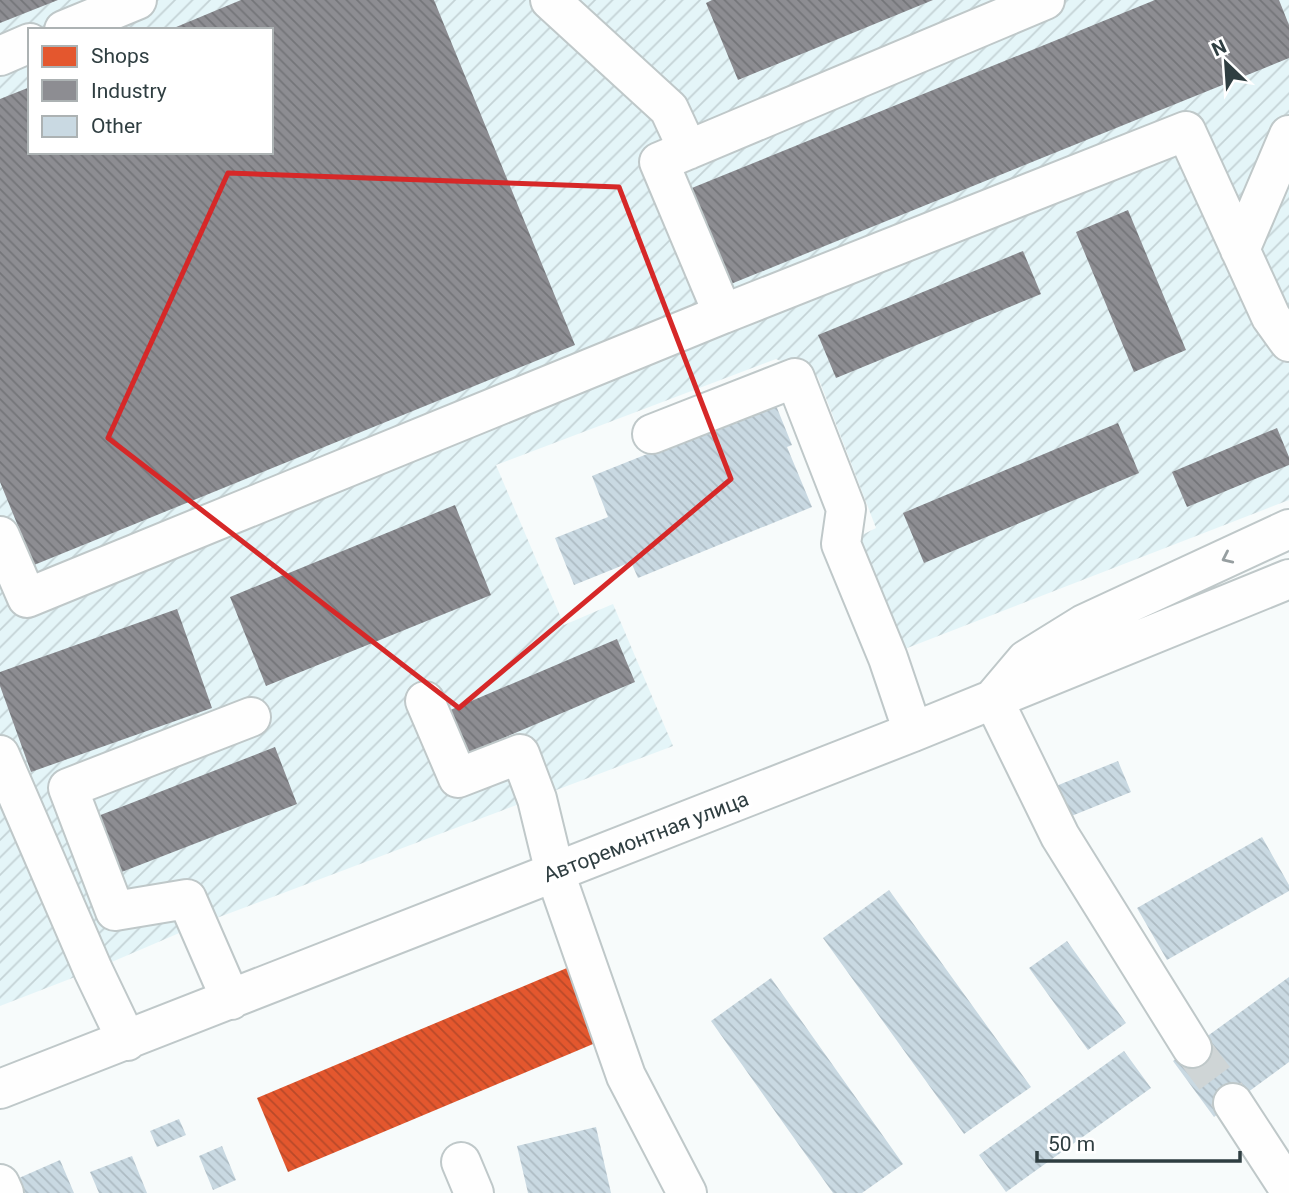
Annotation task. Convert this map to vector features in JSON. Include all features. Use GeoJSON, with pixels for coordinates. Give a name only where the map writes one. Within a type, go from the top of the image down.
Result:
{"type":"FeatureCollection","features":[{"type":"Feature","properties":{"kind":"street"},"geometry":{"type":"LineString","coordinates":[[69,28],[137,0]]}},
{"type":"Feature","properties":{"kind":"street"},"geometry":{"type":"LineString","coordinates":[[550,0],[669,109],[688,150]]}},
{"type":"Feature","properties":{"kind":"street"},"geometry":{"type":"LineString","coordinates":[[723,314],[659,162],[1045,0]]}},
{"type":"Feature","properties":{"kind":"street"},"geometry":{"type":"LineString","coordinates":[[0,56],[28,45]]}},
{"type":"Feature","properties":{"kind":"street"},"geometry":{"type":"LineString","coordinates":[[0,536],[27,598],[723,314],[1186,131],[1271,317],[1289,342]]}},
{"type":"Feature","properties":{"kind":"street"},"geometry":{"type":"LineString","coordinates":[[1240,250],[1289,135]]}},
{"type":"Feature","properties":{"kind":"street"},"geometry":{"type":"LineString","coordinates":[[652,434],[795,378],[846,509],[841,544],[888,658],[914,732]]}},
{"type":"Feature","properties":{"kind":"street"},"geometry":{"type":"LineString","coordinates":[[1192,1048],[1060,836],[993,699],[1026,660],[1084,624],[1289,529]]}},
{"type":"Feature","properties":{"kind":"street","name":"Авторемонтная улица"},"geometry":{"type":"LineString","coordinates":[[0,1089],[914,732],[1289,579]]}},
{"type":"Feature","properties":{"kind":"street"},"geometry":{"type":"LineString","coordinates":[[425,701],[458,778],[520,754],[537,799],[555,873],[626,1076],[687,1193]]}},
{"type":"Feature","properties":{"kind":"street"},"geometry":{"type":"LineString","coordinates":[[231,1000],[187,899],[115,911],[68,788],[251,717]]}},
{"type":"Feature","properties":{"kind":"street"},"geometry":{"type":"LineString","coordinates":[[0,755],[93,970],[127,1041]]}},
{"type":"Feature","properties":{"kind":"street"},"geometry":{"type":"LineString","coordinates":[[1233,1103],[1289,1189]]}},
{"type":"Feature","properties":{"kind":"street"},"geometry":{"type":"LineString","coordinates":[[0,1184],[4,1193]]}},
{"type":"Feature","properties":{"kind":"highlighted area"},"geometry":{"type":"Polygon","coordinates":[[[228,173],[619,187],[731,479],[459,708],[108,438],[228,173]]]}},
{"type":"Feature","properties":{"kind":"shaded area"},"geometry":{"type":"Polygon","coordinates":[[[0,0],[1289,0],[1289,500],[897,652],[854,539],[876,528],[818,377],[776,359],[496,465],[564,625],[613,604],[673,746],[198,925],[0,1006],[0,0]]]}},
{"type":"Feature","properties":{"kind":"building: Shops"},"geometry":{"type":"Polygon","coordinates":[[[574,965],[605,1039],[288,1172],[257,1098],[574,965]]]}},
{"type":"Feature","properties":{"kind":"building: Industry"},"geometry":{"type":"Polygon","coordinates":[[[0,0],[58,0],[0,23],[0,0]]]}},
{"type":"Feature","properties":{"kind":"building: Industry"},"geometry":{"type":"Polygon","coordinates":[[[241,0],[434,0],[575,345],[34,565],[0,482],[0,99],[28,88],[28,154],[273,154],[273,28],[174,28],[241,0]]]}},
{"type":"Feature","properties":{"kind":"building: Industry"},"geometry":{"type":"Polygon","coordinates":[[[712,0],[933,0],[738,80],[706,3],[712,0]]]}},
{"type":"Feature","properties":{"kind":"building: Industry"},"geometry":{"type":"Polygon","coordinates":[[[1155,0],[1279,0],[1289,25],[1289,58],[721,288],[682,192],[1155,0]]]}},
{"type":"Feature","properties":{"kind":"building: Industry"},"geometry":{"type":"Polygon","coordinates":[[[1128,210],[1186,350],[1134,372],[1076,232],[1128,210]]]}},
{"type":"Feature","properties":{"kind":"building: Industry"},"geometry":{"type":"Polygon","coordinates":[[[1023,251],[1041,294],[836,378],[818,335],[1023,251]]]}},
{"type":"Feature","properties":{"kind":"building: Industry"},"geometry":{"type":"Polygon","coordinates":[[[1118,423],[1139,473],[924,563],[903,513],[1118,423]]]}},
{"type":"Feature","properties":{"kind":"building: Industry"},"geometry":{"type":"Polygon","coordinates":[[[1277,428],[1289,457],[1289,465],[1187,507],[1172,472],[1277,428]]]}},
{"type":"Feature","properties":{"kind":"building: Industry"},"geometry":{"type":"Polygon","coordinates":[[[455,505],[491,595],[266,686],[230,597],[455,505]]]}},
{"type":"Feature","properties":{"kind":"building: Industry"},"geometry":{"type":"Polygon","coordinates":[[[177,609],[212,708],[31,772],[0,686],[0,672],[177,609]]]}},
{"type":"Feature","properties":{"kind":"building: Industry"},"geometry":{"type":"Polygon","coordinates":[[[617,639],[635,682],[466,754],[448,711],[617,639]]]}},
{"type":"Feature","properties":{"kind":"building: Industry"},"geometry":{"type":"Polygon","coordinates":[[[275,747],[297,804],[119,873],[98,816],[275,747]]]}},
{"type":"Feature","properties":{"kind":"building: Other"},"geometry":{"type":"Polygon","coordinates":[[[775,403],[792,445],[787,447],[812,507],[638,578],[631,562],[574,585],[555,538],[608,517],[592,476],[775,403]]]}},
{"type":"Feature","properties":{"kind":"building: Other"},"geometry":{"type":"Polygon","coordinates":[[[1118,761],[1131,792],[1069,817],[1056,786],[1118,761]]]}},
{"type":"Feature","properties":{"kind":"building: Other"},"geometry":{"type":"Polygon","coordinates":[[[1262,837],[1289,885],[1289,891],[1167,960],[1137,908],[1262,837]]]}},
{"type":"Feature","properties":{"kind":"building: Other"},"geometry":{"type":"Polygon","coordinates":[[[889,890],[1031,1087],[964,1134],[823,938],[889,890]]]}},
{"type":"Feature","properties":{"kind":"building: Other"},"geometry":{"type":"Polygon","coordinates":[[[1067,941],[1126,1023],[1088,1050],[1029,968],[1067,941]]]}},
{"type":"Feature","properties":{"kind":"building: Other"},"geometry":{"type":"Polygon","coordinates":[[[1289,977],[1289,1062],[1214,1117],[1173,1061],[1289,977]]]}},
{"type":"Feature","properties":{"kind":"building: Other"},"geometry":{"type":"Polygon","coordinates":[[[771,978],[903,1164],[862,1193],[833,1193],[711,1021],[771,978]]]}},
{"type":"Feature","properties":{"kind":"building: Other"},"geometry":{"type":"Polygon","coordinates":[[[1124,1051],[1151,1088],[1006,1192],[979,1155],[1124,1051]]]}},
{"type":"Feature","properties":{"kind":"building: Other"},"geometry":{"type":"Polygon","coordinates":[[[179,1119],[186,1135],[157,1147],[150,1131],[179,1119]]]}},
{"type":"Feature","properties":{"kind":"building: Other"},"geometry":{"type":"Polygon","coordinates":[[[596,1127],[611,1193],[528,1193],[517,1146],[596,1127]]]}},
{"type":"Feature","properties":{"kind":"building: Other"},"geometry":{"type":"Polygon","coordinates":[[[222,1146],[236,1180],[213,1190],[199,1156],[222,1146]]]}},
{"type":"Feature","properties":{"kind":"building: Other"},"geometry":{"type":"Polygon","coordinates":[[[132,1156],[147,1193],[99,1193],[90,1172],[132,1156]]]}},
{"type":"Feature","properties":{"kind":"building: Other"},"geometry":{"type":"Polygon","coordinates":[[[60,1160],[74,1193],[25,1193],[19,1178],[60,1160]]]}},
{"type":"Feature","properties":{"kind":"tunnel"},"geometry":{"type":"LineString","coordinates":[[1192,1048],[1233,1103]]}}]}
